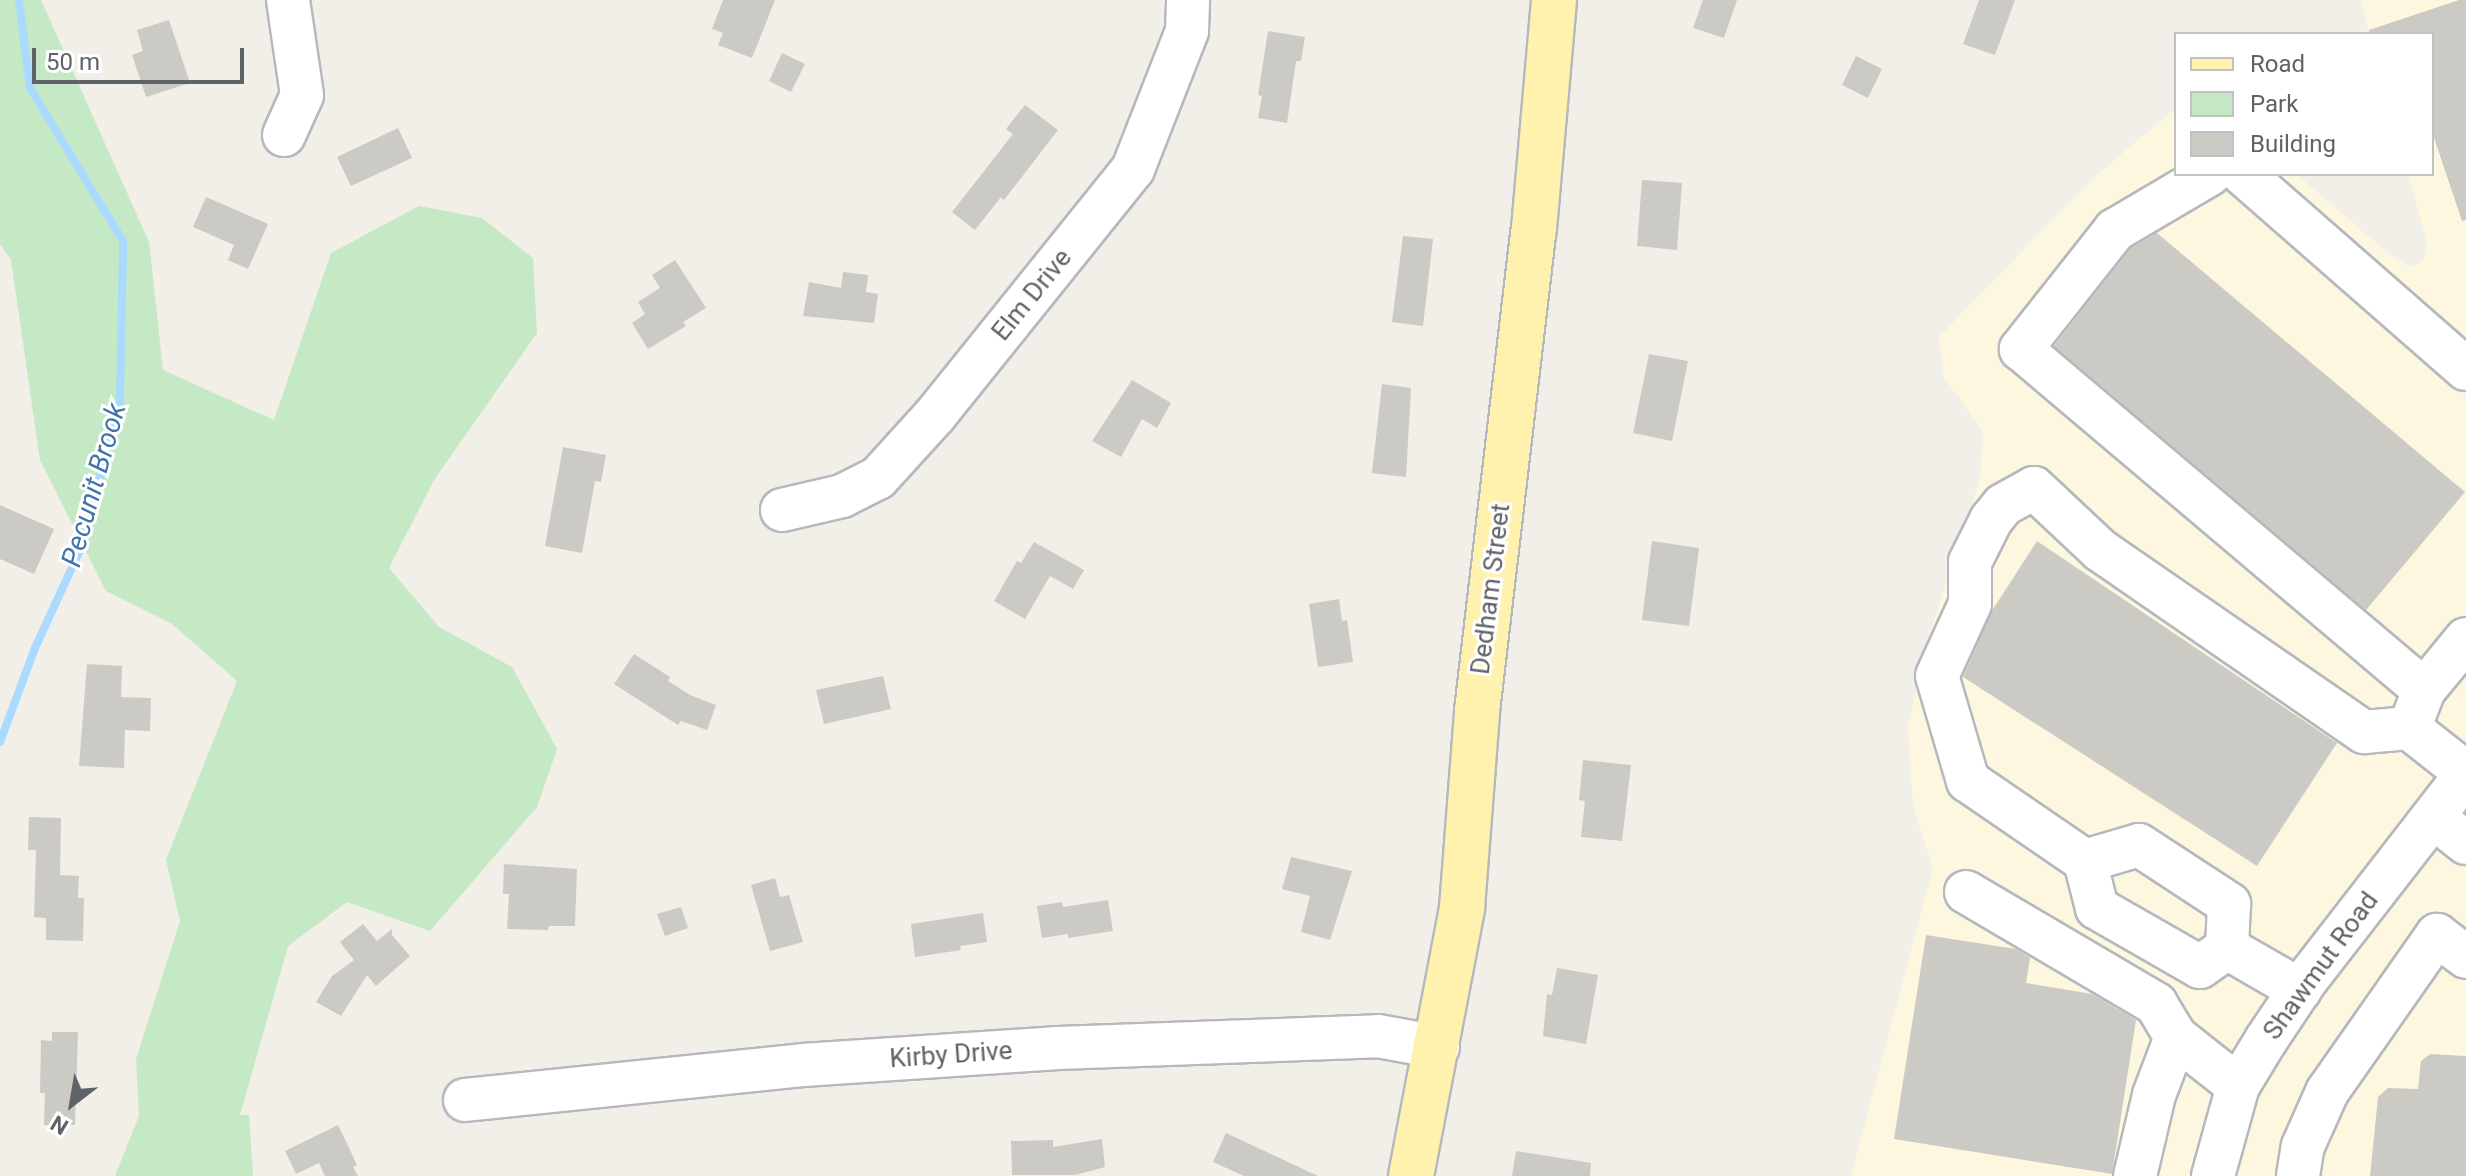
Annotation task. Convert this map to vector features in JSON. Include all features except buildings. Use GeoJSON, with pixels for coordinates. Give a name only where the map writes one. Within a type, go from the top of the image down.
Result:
{"type":"FeatureCollection","features":[{"type":"Feature","properties":{"kind":"main road","name":"Dedham Street"},"geometry":{"type":"LineString","coordinates":[[1411,1176],[1438,1047],[1462,908],[1477,711],[1534,229],[1554,0]]}},
{"type":"Feature","properties":{"kind":"street"},"geometry":{"type":"LineString","coordinates":[[284,135],[302,95],[288,0]]}},
{"type":"Feature","properties":{"kind":"street","name":"Elm Drive"},"geometry":{"type":"LineString","coordinates":[[782,510],[842,496],[878,478],[936,414],[1133,169],[1187,31],[1188,0]]}},
{"type":"Feature","properties":{"kind":"street"},"geometry":{"type":"LineString","coordinates":[[2207,176],[2115,230],[2021,349],[2416,709],[2466,774]]}},
{"type":"Feature","properties":{"kind":"street"},"geometry":{"type":"LineString","coordinates":[[2245,176],[2466,369]]}},
{"type":"Feature","properties":{"kind":"street"},"geometry":{"type":"LineString","coordinates":[[2227,948],[2200,967],[2097,908],[2085,861],[1968,781],[1937,676],[1970,604],[1970,562],[1974,551],[2003,505],[2034,488],[2100,550],[2364,732],[2416,709],[2466,639]]}},
{"type":"Feature","properties":{"kind":"street","name":"Shawmut Road"},"geometry":{"type":"LineString","coordinates":[[2213,1176],[2238,1086],[2300,990],[2466,774]]}},
{"type":"Feature","properties":{"kind":"street"},"geometry":{"type":"LineString","coordinates":[[2433,817],[2466,843]]}},
{"type":"Feature","properties":{"kind":"street"},"geometry":{"type":"LineString","coordinates":[[2085,861],[2139,845],[2229,904],[2227,948]]}},
{"type":"Feature","properties":{"kind":"street"},"geometry":{"type":"LineString","coordinates":[[1966,892],[2156,1004],[2176,1037],[2238,1086]]}},
{"type":"Feature","properties":{"kind":"street"},"geometry":{"type":"LineString","coordinates":[[2298,1176],[2303,1146],[2327,1092],[2437,935],[2466,957]]}},
{"type":"Feature","properties":{"kind":"street"},"geometry":{"type":"LineString","coordinates":[[2227,948],[2300,990]]}},
{"type":"Feature","properties":{"kind":"street","name":"Kirby Drive"},"geometry":{"type":"LineString","coordinates":[[465,1100],[803,1065],[1058,1048],[1378,1036],[1438,1047]]}},
{"type":"Feature","properties":{"kind":"street"},"geometry":{"type":"LineString","coordinates":[[2135,1176],[2154,1095],[2176,1037]]}},
{"type":"Feature","properties":{"kind":"shaded area"},"geometry":{"type":"Polygon","coordinates":[[[2360,0],[2466,0],[2466,1176],[1851,1176],[1933,868],[1913,806],[1908,726],[1930,632],[1980,480],[1983,432],[1944,377],[1939,337],[2093,178],[2174,110],[2174,176],[2298,176],[2390,255],[2410,267],[2423,261],[2427,242],[2409,176],[2434,176],[2434,32],[2369,32],[2360,0]]]}},
{"type":"Feature","properties":{"kind":"green space"},"geometry":{"type":"Polygon","coordinates":[[[0,0],[41,0],[149,242],[163,370],[274,420],[331,253],[419,206],[482,218],[533,258],[537,333],[434,480],[389,568],[439,627],[512,667],[557,749],[537,807],[430,931],[347,902],[288,946],[240,1115],[249,1115],[253,1176],[115,1176],[139,1116],[136,1059],[180,921],[166,860],[237,681],[171,623],[106,591],[40,460],[11,260],[0,244],[0,0]]]}},
{"type":"Feature","properties":{"kind":"waterway","name":"Pecunit Brook"},"geometry":{"type":"LineString","coordinates":[[0,742],[35,648],[80,550],[120,403],[123,241],[30,88],[19,0]]}}]}
